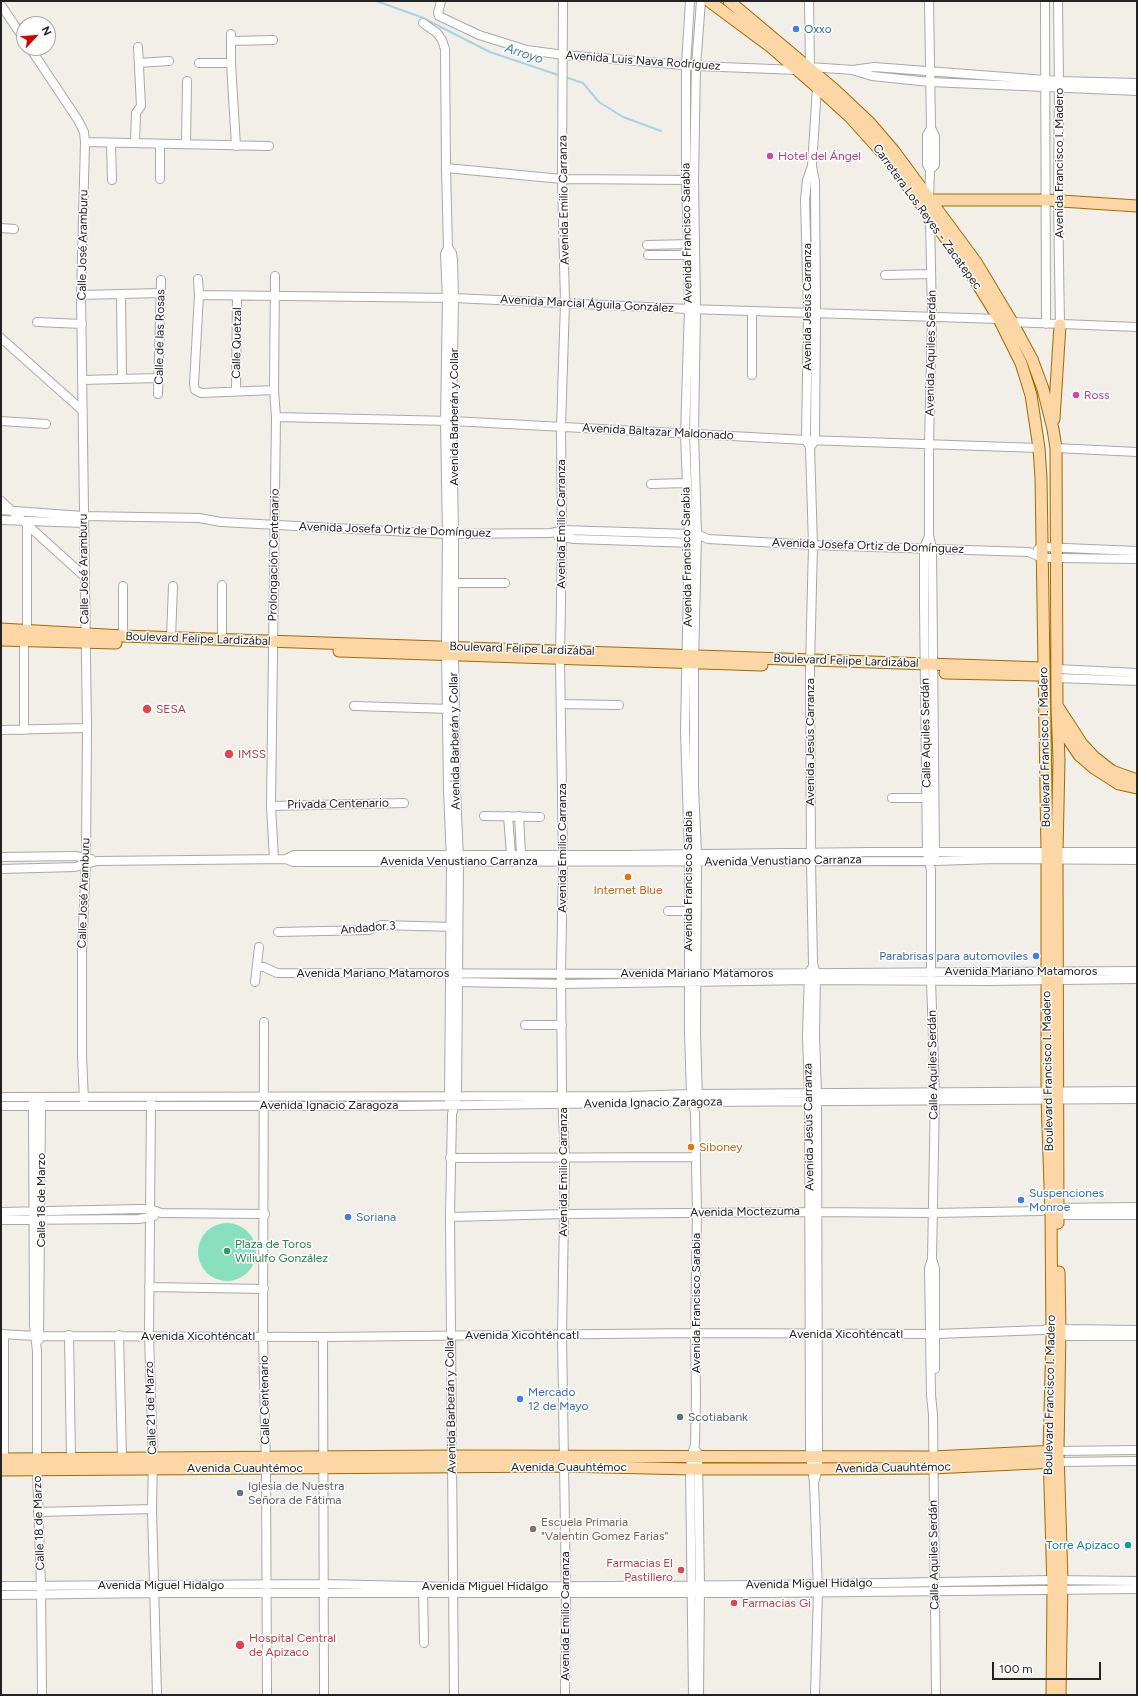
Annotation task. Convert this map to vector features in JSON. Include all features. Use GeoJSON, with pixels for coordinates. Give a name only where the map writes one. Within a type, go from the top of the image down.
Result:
{"type":"FeatureCollection","features":[{"type":"Feature","properties":{"kind":"main road","name":"Carretera Los Reyes - Zacatepec"},"geometry":{"type":"LineString","coordinates":[[709,1],[771,47],[798,70],[850,118],[887,158],[930,219],[969,270],[999,319],[1021,363],[1031,394],[1039,448]]}},
{"type":"Feature","properties":{"kind":"main road","name":"Carretera Los Reyes - Zacatepec"},"geometry":{"type":"LineString","coordinates":[[730,1],[810,67],[870,123],[894,151],[976,262],[1032,359],[1043,389],[1056,448]]}},
{"type":"Feature","properties":{"kind":"main road"},"geometry":{"type":"LineString","coordinates":[[929,200],[1052,200],[1137,206]]}},
{"type":"Feature","properties":{"kind":"main road"},"geometry":{"type":"LineString","coordinates":[[1053,430],[1060,325]]}},
{"type":"Feature","properties":{"kind":"main road","name":"Boulevard Francisco I. Madero"},"geometry":{"type":"LineString","coordinates":[[1039,448],[1041,478],[1043,672],[1052,856],[1053,1457],[1060,1695]]}},
{"type":"Feature","properties":{"kind":"main road","name":"Boulevard Francisco I. Madero"},"geometry":{"type":"LineString","coordinates":[[1052,856],[1059,760],[1057,723],[1056,448]]}},
{"type":"Feature","properties":{"kind":"main road","name":"Boulevard Felipe Lardizábal"},"geometry":{"type":"LineString","coordinates":[[1,630],[27,630],[86,638],[1043,672]]}},
{"type":"Feature","properties":{"kind":"main road","name":"Boulevard Felipe Lardizábal"},"geometry":{"type":"LineString","coordinates":[[1,640],[24,641],[123,636],[177,641],[222,639],[273,644]]}},
{"type":"Feature","properties":{"kind":"main road"},"geometry":{"type":"LineString","coordinates":[[1044,698],[1057,723],[1079,755],[1107,777],[1119,784],[1137,788]]}},
{"type":"Feature","properties":{"kind":"main road"},"geometry":{"type":"LineString","coordinates":[[1057,706],[1082,744],[1094,757],[1112,771],[1137,780]]}},
{"type":"Feature","properties":{"kind":"main road"},"geometry":{"type":"LineString","coordinates":[[1059,760],[1068,754],[1079,755]]}},
{"type":"Feature","properties":{"kind":"main road","name":"Avenida Cuauhtémoc"},"geometry":{"type":"LineString","coordinates":[[1,1470],[37,1470],[153,1464],[564,1462],[694,1457],[814,1456],[933,1463]]}},
{"type":"Feature","properties":{"kind":"main road","name":"Avenida Cuauhtémoc"},"geometry":{"type":"LineString","coordinates":[[2,1459],[122,1457],[153,1464]]}},
{"type":"Feature","properties":{"kind":"main road","name":"Avenida Cuauhtémoc"},"geometry":{"type":"LineString","coordinates":[[564,1462],[694,1469],[814,1469],[1053,1457]]}},
{"type":"Feature","properties":{"kind":"main road","name":"Boulevard Francisco I. Madero"},"geometry":{"type":"LineString","coordinates":[[1052,1695],[1057,1585]]}},
{"type":"Feature","properties":{"kind":"street","name":"Avenida Luis Nava Rodríguez"},"geometry":{"type":"LineString","coordinates":[[441,1],[438,13],[439,16],[479,35],[527,50],[564,55],[696,66],[798,70]]}},
{"type":"Feature","properties":{"kind":"street","name":"Avenida Emilio Carranza"},"geometry":{"type":"LineString","coordinates":[[564,1],[562,180],[565,303],[561,427],[561,704],[563,857],[561,973],[562,1100],[565,1157],[562,1335],[566,1590],[565,1695]]}},
{"type":"Feature","properties":{"kind":"street","name":"Avenida Francisco Sarabia"},"geometry":{"type":"LineString","coordinates":[[690,1],[686,65],[686,180],[692,244]]}},
{"type":"Feature","properties":{"kind":"street","name":"Avenida Francisco Sarabia"},"geometry":{"type":"LineString","coordinates":[[693,1695],[696,1653],[694,1457],[696,1396],[695,1333],[697,1213],[692,1032],[693,858],[691,788],[685,730],[691,659],[694,434],[692,244],[696,66],[701,1]]}},
{"type":"Feature","properties":{"kind":"street"},"geometry":{"type":"LineString","coordinates":[[808,1],[810,67],[853,70],[874,67],[1045,79],[1059,84],[1112,86],[1137,83]]}},
{"type":"Feature","properties":{"kind":"street","name":"Avenida Aquiles Serdán"},"geometry":{"type":"LineString","coordinates":[[928,548],[932,318],[929,200],[930,170],[927,165],[927,135],[931,128],[929,1]]}},
{"type":"Feature","properties":{"kind":"street","name":"Avenida Francisco I. Madero"},"geometry":{"type":"LineString","coordinates":[[1044,1],[1046,135],[1058,256],[1060,325]]}},
{"type":"Feature","properties":{"kind":"street","name":"Avenida Francisco I. Madero"},"geometry":{"type":"LineString","coordinates":[[1046,324],[1046,256],[1058,135],[1058,1]]}},
{"type":"Feature","properties":{"kind":"street"},"geometry":{"type":"LineString","coordinates":[[1,5],[16,27]]}},
{"type":"Feature","properties":{"kind":"street","name":"Avenida Barberán y Collar"},"geometry":{"type":"LineString","coordinates":[[423,24],[437,33],[442,40],[445,49],[448,248],[452,254],[453,260],[450,299],[448,422],[451,534],[450,651],[452,790],[455,858],[453,1101],[450,1158],[450,1335],[454,1695]]}},
{"type":"Feature","properties":{"kind":"street"},"geometry":{"type":"LineString","coordinates":[[1045,26],[1058,27]]}},
{"type":"Feature","properties":{"kind":"street"},"geometry":{"type":"LineString","coordinates":[[236,146],[231,37],[273,40]]}},
{"type":"Feature","properties":{"kind":"street"},"geometry":{"type":"LineString","coordinates":[[135,143],[136,113],[141,106],[138,47]]}},
{"type":"Feature","properties":{"kind":"street","name":"Calle José Aramburu"},"geometry":{"type":"LineString","coordinates":[[35,56],[78,120],[84,132],[85,142],[81,295],[87,728],[86,861],[82,952],[82,1055],[84,1106]]}},
{"type":"Feature","properties":{"kind":"street"},"geometry":{"type":"LineString","coordinates":[[139,63],[169,61]]}},
{"type":"Feature","properties":{"kind":"street"},"geometry":{"type":"LineString","coordinates":[[199,63],[231,63]]}},
{"type":"Feature","properties":{"kind":"street"},"geometry":{"type":"LineString","coordinates":[[853,70],[872,76],[930,82],[1045,88],[1059,84]]}},
{"type":"Feature","properties":{"kind":"street"},"geometry":{"type":"LineString","coordinates":[[991,75],[991,86]]}},
{"type":"Feature","properties":{"kind":"street"},"geometry":{"type":"LineString","coordinates":[[186,144],[187,81]]}},
{"type":"Feature","properties":{"kind":"street"},"geometry":{"type":"LineString","coordinates":[[1112,86],[1137,91]]}},
{"type":"Feature","properties":{"kind":"street","name":"Avenida Jesús Carranza"},"geometry":{"type":"LineString","coordinates":[[815,1695],[818,1588],[814,1482],[813,1098],[811,1036],[813,976],[810,663],[813,545],[811,442],[812,313],[805,200],[807,180],[812,166],[817,87]]}},
{"type":"Feature","properties":{"kind":"street"},"geometry":{"type":"LineString","coordinates":[[1046,135],[1058,135]]}},
{"type":"Feature","properties":{"kind":"street"},"geometry":{"type":"LineString","coordinates":[[85,142],[268,146]]}},
{"type":"Feature","properties":{"kind":"street"},"geometry":{"type":"LineString","coordinates":[[111,143],[112,180]]}},
{"type":"Feature","properties":{"kind":"street"},"geometry":{"type":"LineString","coordinates":[[160,144],[160,179]]}},
{"type":"Feature","properties":{"kind":"street"},"geometry":{"type":"LineString","coordinates":[[446,168],[562,180],[694,180]]}},
{"type":"Feature","properties":{"kind":"street"},"geometry":{"type":"LineString","coordinates":[[1,228],[14,229]]}},
{"type":"Feature","properties":{"kind":"street"},"geometry":{"type":"LineString","coordinates":[[646,236],[648,257],[692,255]]}},
{"type":"Feature","properties":{"kind":"street"},"geometry":{"type":"LineString","coordinates":[[647,245],[692,244]]}},
{"type":"Feature","properties":{"kind":"street"},"geometry":{"type":"LineString","coordinates":[[1046,256],[1058,256]]}},
{"type":"Feature","properties":{"kind":"street"},"geometry":{"type":"LineString","coordinates":[[885,275],[931,274]]}},
{"type":"Feature","properties":{"kind":"street","name":"Prolongación Centenario"},"geometry":{"type":"LineString","coordinates":[[274,859],[271,806],[276,417],[274,390],[275,276]]}},
{"type":"Feature","properties":{"kind":"street"},"geometry":{"type":"LineString","coordinates":[[198,279],[199,295],[194,384],[195,390],[201,393],[274,390]]}},
{"type":"Feature","properties":{"kind":"street","name":"Calle de las Rosas"},"geometry":{"type":"LineString","coordinates":[[158,394],[161,280]]}},
{"type":"Feature","properties":{"kind":"street"},"geometry":{"type":"LineString","coordinates":[[81,295],[160,293]]}},
{"type":"Feature","properties":{"kind":"street"},"geometry":{"type":"LineString","coordinates":[[121,294],[122,379]]}},
{"type":"Feature","properties":{"kind":"street","name":"Avenida Marcial Águila González"},"geometry":{"type":"LineString","coordinates":[[199,295],[450,299],[932,318],[999,319]]}},
{"type":"Feature","properties":{"kind":"street","name":"Calle Quetzal"},"geometry":{"type":"LineString","coordinates":[[236,391],[238,296]]}},
{"type":"Feature","properties":{"kind":"street","name":"Avenida Francisco Sarabia"},"geometry":{"type":"LineString","coordinates":[[692,309],[685,434],[686,484],[693,538]]}},
{"type":"Feature","properties":{"kind":"street"},"geometry":{"type":"LineString","coordinates":[[752,311],[752,375]]}},
{"type":"Feature","properties":{"kind":"street"},"geometry":{"type":"LineString","coordinates":[[37,322],[82,324]]}},
{"type":"Feature","properties":{"kind":"street"},"geometry":{"type":"LineString","coordinates":[[1012,322],[1137,327]]}},
{"type":"Feature","properties":{"kind":"street"},"geometry":{"type":"LineString","coordinates":[[1,338],[83,411]]}},
{"type":"Feature","properties":{"kind":"street"},"geometry":{"type":"LineString","coordinates":[[82,380],[158,378]]}},
{"type":"Feature","properties":{"kind":"street","name":"Avenida Baltazar Maldonado"},"geometry":{"type":"LineString","coordinates":[[276,417],[561,427],[811,442],[1039,448]]}},
{"type":"Feature","properties":{"kind":"street"},"geometry":{"type":"LineString","coordinates":[[1,421],[46,424]]}},
{"type":"Feature","properties":{"kind":"street"},"geometry":{"type":"LineString","coordinates":[[1056,448],[1137,452]]}},
{"type":"Feature","properties":{"kind":"street"},"geometry":{"type":"LineString","coordinates":[[651,484],[686,484]]}},
{"type":"Feature","properties":{"kind":"street"},"geometry":{"type":"LineString","coordinates":[[1,501],[25,521],[85,577]]}},
{"type":"Feature","properties":{"kind":"street","name":"Avenida Josefa Ortiz de Domínguez"},"geometry":{"type":"LineString","coordinates":[[1,510],[84,519]]}},
{"type":"Feature","properties":{"kind":"street","name":"Avenida Josefa Ortiz de Domínguez"},"geometry":{"type":"LineString","coordinates":[[1,520],[25,521],[199,518],[221,522],[451,534],[550,533],[612,541],[655,537]]}},
{"type":"Feature","properties":{"kind":"street"},"geometry":{"type":"LineString","coordinates":[[25,521],[27,630]]}},
{"type":"Feature","properties":{"kind":"street"},"geometry":{"type":"LineString","coordinates":[[612,531],[612,541]]}},
{"type":"Feature","properties":{"kind":"street","name":"Avenida Josefa Ortiz de Domínguez"},"geometry":{"type":"LineString","coordinates":[[562,534],[612,531],[655,537],[813,545],[1057,553],[1117,554],[1137,551]]}},
{"type":"Feature","properties":{"kind":"street","name":"Calle Aquiles Serdán"},"geometry":{"type":"LineString","coordinates":[[928,548],[931,798],[931,981],[934,1096],[932,1259],[929,1268],[933,1334],[931,1395],[933,1416],[936,1695]]}},
{"type":"Feature","properties":{"kind":"street","name":"Avenida Josefa Ortiz de Domínguez"},"geometry":{"type":"LineString","coordinates":[[1117,554],[1137,559]]}},
{"type":"Feature","properties":{"kind":"street"},"geometry":{"type":"LineString","coordinates":[[450,583],[505,583]]}},
{"type":"Feature","properties":{"kind":"street"},"geometry":{"type":"LineString","coordinates":[[222,585],[222,639]]}},
{"type":"Feature","properties":{"kind":"street"},"geometry":{"type":"LineString","coordinates":[[123,636],[124,586]]}},
{"type":"Feature","properties":{"kind":"street"},"geometry":{"type":"LineString","coordinates":[[173,586],[177,641]]}},
{"type":"Feature","properties":{"kind":"street"},"geometry":{"type":"LineString","coordinates":[[24,641],[24,730]]}},
{"type":"Feature","properties":{"kind":"street"},"geometry":{"type":"LineString","coordinates":[[1057,674],[1137,672]]}},
{"type":"Feature","properties":{"kind":"street"},"geometry":{"type":"LineString","coordinates":[[1057,674],[1137,681]]}},
{"type":"Feature","properties":{"kind":"street"},"geometry":{"type":"LineString","coordinates":[[561,704],[618,705]]}},
{"type":"Feature","properties":{"kind":"street"},"geometry":{"type":"LineString","coordinates":[[354,706],[451,709]]}},
{"type":"Feature","properties":{"kind":"street"},"geometry":{"type":"LineString","coordinates":[[1,730],[87,728]]}},
{"type":"Feature","properties":{"kind":"street"},"geometry":{"type":"LineString","coordinates":[[892,798],[931,798]]}},
{"type":"Feature","properties":{"kind":"street","name":"Privada Centenario"},"geometry":{"type":"LineString","coordinates":[[271,806],[404,802]]}},
{"type":"Feature","properties":{"kind":"street"},"geometry":{"type":"LineString","coordinates":[[484,816],[540,817]]}},
{"type":"Feature","properties":{"kind":"street"},"geometry":{"type":"LineString","coordinates":[[508,816],[511,854]]}},
{"type":"Feature","properties":{"kind":"street"},"geometry":{"type":"LineString","coordinates":[[519,816],[521,854]]}},
{"type":"Feature","properties":{"kind":"street","name":"Avenida Venustiano Carranza"},"geometry":{"type":"LineString","coordinates":[[755,858],[811,852],[870,856],[931,857],[995,855],[1120,856],[1137,852]]}},
{"type":"Feature","properties":{"kind":"street","name":"Avenida Venustiano Carranza"},"geometry":{"type":"LineString","coordinates":[[455,858],[511,854],[563,857]]}},
{"type":"Feature","properties":{"kind":"street","name":"Avenida Venustiano Carranza"},"geometry":{"type":"LineString","coordinates":[[1,857],[86,861],[286,859],[294,855],[370,858],[755,858],[811,861],[870,856]]}},
{"type":"Feature","properties":{"kind":"street","name":"Avenida Venustiano Carranza"},"geometry":{"type":"LineString","coordinates":[[1120,856],[1137,860]]}},
{"type":"Feature","properties":{"kind":"street","name":"Avenida Venustiano Carranza"},"geometry":{"type":"LineString","coordinates":[[1,869],[75,867],[86,861]]}},
{"type":"Feature","properties":{"kind":"street"},"geometry":{"type":"LineString","coordinates":[[668,911],[692,911]]}},
{"type":"Feature","properties":{"kind":"street","name":"Andador 3"},"geometry":{"type":"LineString","coordinates":[[278,932],[369,930],[380,925],[454,927]]}},
{"type":"Feature","properties":{"kind":"street"},"geometry":{"type":"LineString","coordinates":[[256,982],[259,947]]}},
{"type":"Feature","properties":{"kind":"street","name":"Avenida Mariano Matamoros"},"geometry":{"type":"LineString","coordinates":[[257,967],[264,967],[277,973],[511,978],[562,984],[626,983],[693,978],[870,976],[931,972],[1052,975],[1136,975]]}},
{"type":"Feature","properties":{"kind":"street","name":"Avenida Mariano Matamoros"},"geometry":{"type":"LineString","coordinates":[[511,978],[561,973],[626,973],[693,978]]}},
{"type":"Feature","properties":{"kind":"street"},"geometry":{"type":"LineString","coordinates":[[626,973],[626,983]]}},
{"type":"Feature","properties":{"kind":"street","name":"Avenida Mariano Matamoros"},"geometry":{"type":"LineString","coordinates":[[870,976],[931,981],[1052,975]]}},
{"type":"Feature","properties":{"kind":"street"},"geometry":{"type":"LineString","coordinates":[[263,1105],[264,1022]]}},
{"type":"Feature","properties":{"kind":"street"},"geometry":{"type":"LineString","coordinates":[[525,1025],[562,1025]]}},
{"type":"Feature","properties":{"kind":"street","name":"Avenida Ignacio Zaragoza"},"geometry":{"type":"LineString","coordinates":[[1,1106],[202,1106],[512,1100],[1126,1095],[1137,1091]]}},
{"type":"Feature","properties":{"kind":"street","name":"Avenida Ignacio Zaragoza"},"geometry":{"type":"LineString","coordinates":[[1126,1095],[1137,1099]]}},
{"type":"Feature","properties":{"kind":"street","name":"Avenida Ignacio Zaragoza"},"geometry":{"type":"LineString","coordinates":[[1,1097],[151,1098],[263,1096],[453,1101]]}},
{"type":"Feature","properties":{"kind":"street","name":"Calle 18 de Marzo"},"geometry":{"type":"LineString","coordinates":[[37,1097],[37,1470],[41,1586],[42,1695]]}},
{"type":"Feature","properties":{"kind":"street"},"geometry":{"type":"LineString","coordinates":[[202,1097],[202,1106]]}},
{"type":"Feature","properties":{"kind":"street","name":"Calle 21 de Marzo"},"geometry":{"type":"LineString","coordinates":[[151,1098],[149,1336],[157,1695]]}},
{"type":"Feature","properties":{"kind":"street","name":"Calle Centenario"},"geometry":{"type":"LineString","coordinates":[[263,1105],[265,1214],[264,1336],[267,1695]]}},
{"type":"Feature","properties":{"kind":"street"},"geometry":{"type":"LineString","coordinates":[[450,1158],[696,1157]]}},
{"type":"Feature","properties":{"kind":"street","name":"Avenida Moctezuma"},"geometry":{"type":"LineString","coordinates":[[1099,1212],[1137,1207]]}},
{"type":"Feature","properties":{"kind":"street"},"geometry":{"type":"LineString","coordinates":[[1,1212],[37,1215],[160,1213],[265,1214]]}},
{"type":"Feature","properties":{"kind":"street","name":"Avenida Moctezuma"},"geometry":{"type":"LineString","coordinates":[[450,1217],[564,1214],[813,1212],[1099,1212],[1137,1215]]}},
{"type":"Feature","properties":{"kind":"street"},"geometry":{"type":"LineString","coordinates":[[1,1220],[37,1215]]}},
{"type":"Feature","properties":{"kind":"street"},"geometry":{"type":"LineString","coordinates":[[149,1287],[264,1289]]}},
{"type":"Feature","properties":{"kind":"street","name":"Avenida Xicohténcatl"},"geometry":{"type":"LineString","coordinates":[[1101,1333],[1137,1330]]}},
{"type":"Feature","properties":{"kind":"street","name":"Avenida Xicohténcatl"},"geometry":{"type":"LineString","coordinates":[[2,1334],[37,1336],[119,1335],[324,1337],[695,1333],[933,1334],[1053,1331],[1137,1336]]}},
{"type":"Feature","properties":{"kind":"street"},"geometry":{"type":"LineString","coordinates":[[2,1334],[2,1459]]}},
{"type":"Feature","properties":{"kind":"street"},"geometry":{"type":"LineString","coordinates":[[69,1335],[71,1458]]}},
{"type":"Feature","properties":{"kind":"street"},"geometry":{"type":"LineString","coordinates":[[119,1335],[122,1457]]}},
{"type":"Feature","properties":{"kind":"street"},"geometry":{"type":"LineString","coordinates":[[324,1337],[324,1695]]}},
{"type":"Feature","properties":{"kind":"street","name":"Avenida Cuauhtémoc"},"geometry":{"type":"LineString","coordinates":[[1053,1457],[1137,1450]]}},
{"type":"Feature","properties":{"kind":"street","name":"Avenida Cuauhtémoc"},"geometry":{"type":"LineString","coordinates":[[1053,1457],[1137,1461]]}},
{"type":"Feature","properties":{"kind":"street"},"geometry":{"type":"LineString","coordinates":[[38,1512],[152,1509]]}},
{"type":"Feature","properties":{"kind":"street"},"geometry":{"type":"LineString","coordinates":[[212,1584],[212,1594]]}},
{"type":"Feature","properties":{"kind":"street","name":"Avenida Miguel Hidalgo"},"geometry":{"type":"LineString","coordinates":[[1,1586],[324,1584],[358,1589],[566,1590],[1133,1585]]}},
{"type":"Feature","properties":{"kind":"street"},"geometry":{"type":"LineString","coordinates":[[101,1585],[102,1594]]}},
{"type":"Feature","properties":{"kind":"street","name":"Avenida Miguel Hidalgo"},"geometry":{"type":"LineString","coordinates":[[1,1595],[266,1594],[324,1593],[358,1589]]}},
{"type":"Feature","properties":{"kind":"street"},"geometry":{"type":"LineString","coordinates":[[423,1590],[424,1643]]}},
{"type":"Feature","properties":{"kind":"street","name":"Avenida Francisco Sarabia"},"geometry":{"type":"LineString","coordinates":[[696,1653],[699,1695]]}},
{"type":"Feature","properties":{"kind":"green space","name":"Plaza de Toros Wiliulfo González"},"geometry":{"type":"Polygon","coordinates":[[[221,1223],[233,1223],[248,1231],[256,1246],[256,1258],[248,1273],[233,1281],[221,1281],[206,1273],[198,1258],[198,1246],[206,1231],[221,1223]]]}},
{"type":"Feature","properties":{"kind":"waterway","name":"Arroyo"},"geometry":{"type":"LineString","coordinates":[[376,1],[421,17],[490,52],[561,76]]}},
{"type":"Feature","properties":{"kind":"waterway","name":"Arroyo"},"geometry":{"type":"LineString","coordinates":[[565,77],[583,83],[599,102],[623,117],[661,131]]}},
{"type":"Feature","properties":{"kind":"place","name":"Oxxo"},"geometry":{"type":"Point","coordinates":[796,29]}},
{"type":"Feature","properties":{"kind":"place","name":"Hotel del Ángel"},"geometry":{"type":"Point","coordinates":[770,156]}},
{"type":"Feature","properties":{"kind":"place","name":"Ross"},"geometry":{"type":"Point","coordinates":[1076,395]}},
{"type":"Feature","properties":{"kind":"place","name":"SESA"},"geometry":{"type":"Point","coordinates":[147,709]}},
{"type":"Feature","properties":{"kind":"place","name":"IMSS"},"geometry":{"type":"Point","coordinates":[229,754]}},
{"type":"Feature","properties":{"kind":"place","name":"Internet Blue"},"geometry":{"type":"Point","coordinates":[628,877]}},
{"type":"Feature","properties":{"kind":"place","name":"Parabrisas para automoviles"},"geometry":{"type":"Point","coordinates":[1036,956]}},
{"type":"Feature","properties":{"kind":"place","name":"Siboney"},"geometry":{"type":"Point","coordinates":[691,1147]}},
{"type":"Feature","properties":{"kind":"place","name":"Suspenciones Monroe"},"geometry":{"type":"Point","coordinates":[1021,1200]}},
{"type":"Feature","properties":{"kind":"place","name":"Soriana"},"geometry":{"type":"Point","coordinates":[348,1217]}},
{"type":"Feature","properties":{"kind":"place","name":"Plaza de Toros Wiliulfo González"},"geometry":{"type":"Point","coordinates":[227,1251]}},
{"type":"Feature","properties":{"kind":"place","name":"Mercado 12 de Mayo"},"geometry":{"type":"Point","coordinates":[520,1399]}},
{"type":"Feature","properties":{"kind":"place","name":"Scotiabank"},"geometry":{"type":"Point","coordinates":[680,1417]}},
{"type":"Feature","properties":{"kind":"place","name":"Iglesia de Nuestra Señora de Fátima"},"geometry":{"type":"Point","coordinates":[240,1493]}},
{"type":"Feature","properties":{"kind":"place","name":"Escuela Primaria \"Valentin Gomez Farias\""},"geometry":{"type":"Point","coordinates":[533,1529]}},
{"type":"Feature","properties":{"kind":"place","name":"Torre Apizaco"},"geometry":{"type":"Point","coordinates":[1128,1545]}},
{"type":"Feature","properties":{"kind":"place","name":"Farmacias El Pastillero"},"geometry":{"type":"Point","coordinates":[681,1570]}},
{"type":"Feature","properties":{"kind":"place","name":"Farmacias Gi"},"geometry":{"type":"Point","coordinates":[734,1603]}},
{"type":"Feature","properties":{"kind":"place","name":"Hospital Central de Apizaco"},"geometry":{"type":"Point","coordinates":[240,1645]}}]}
